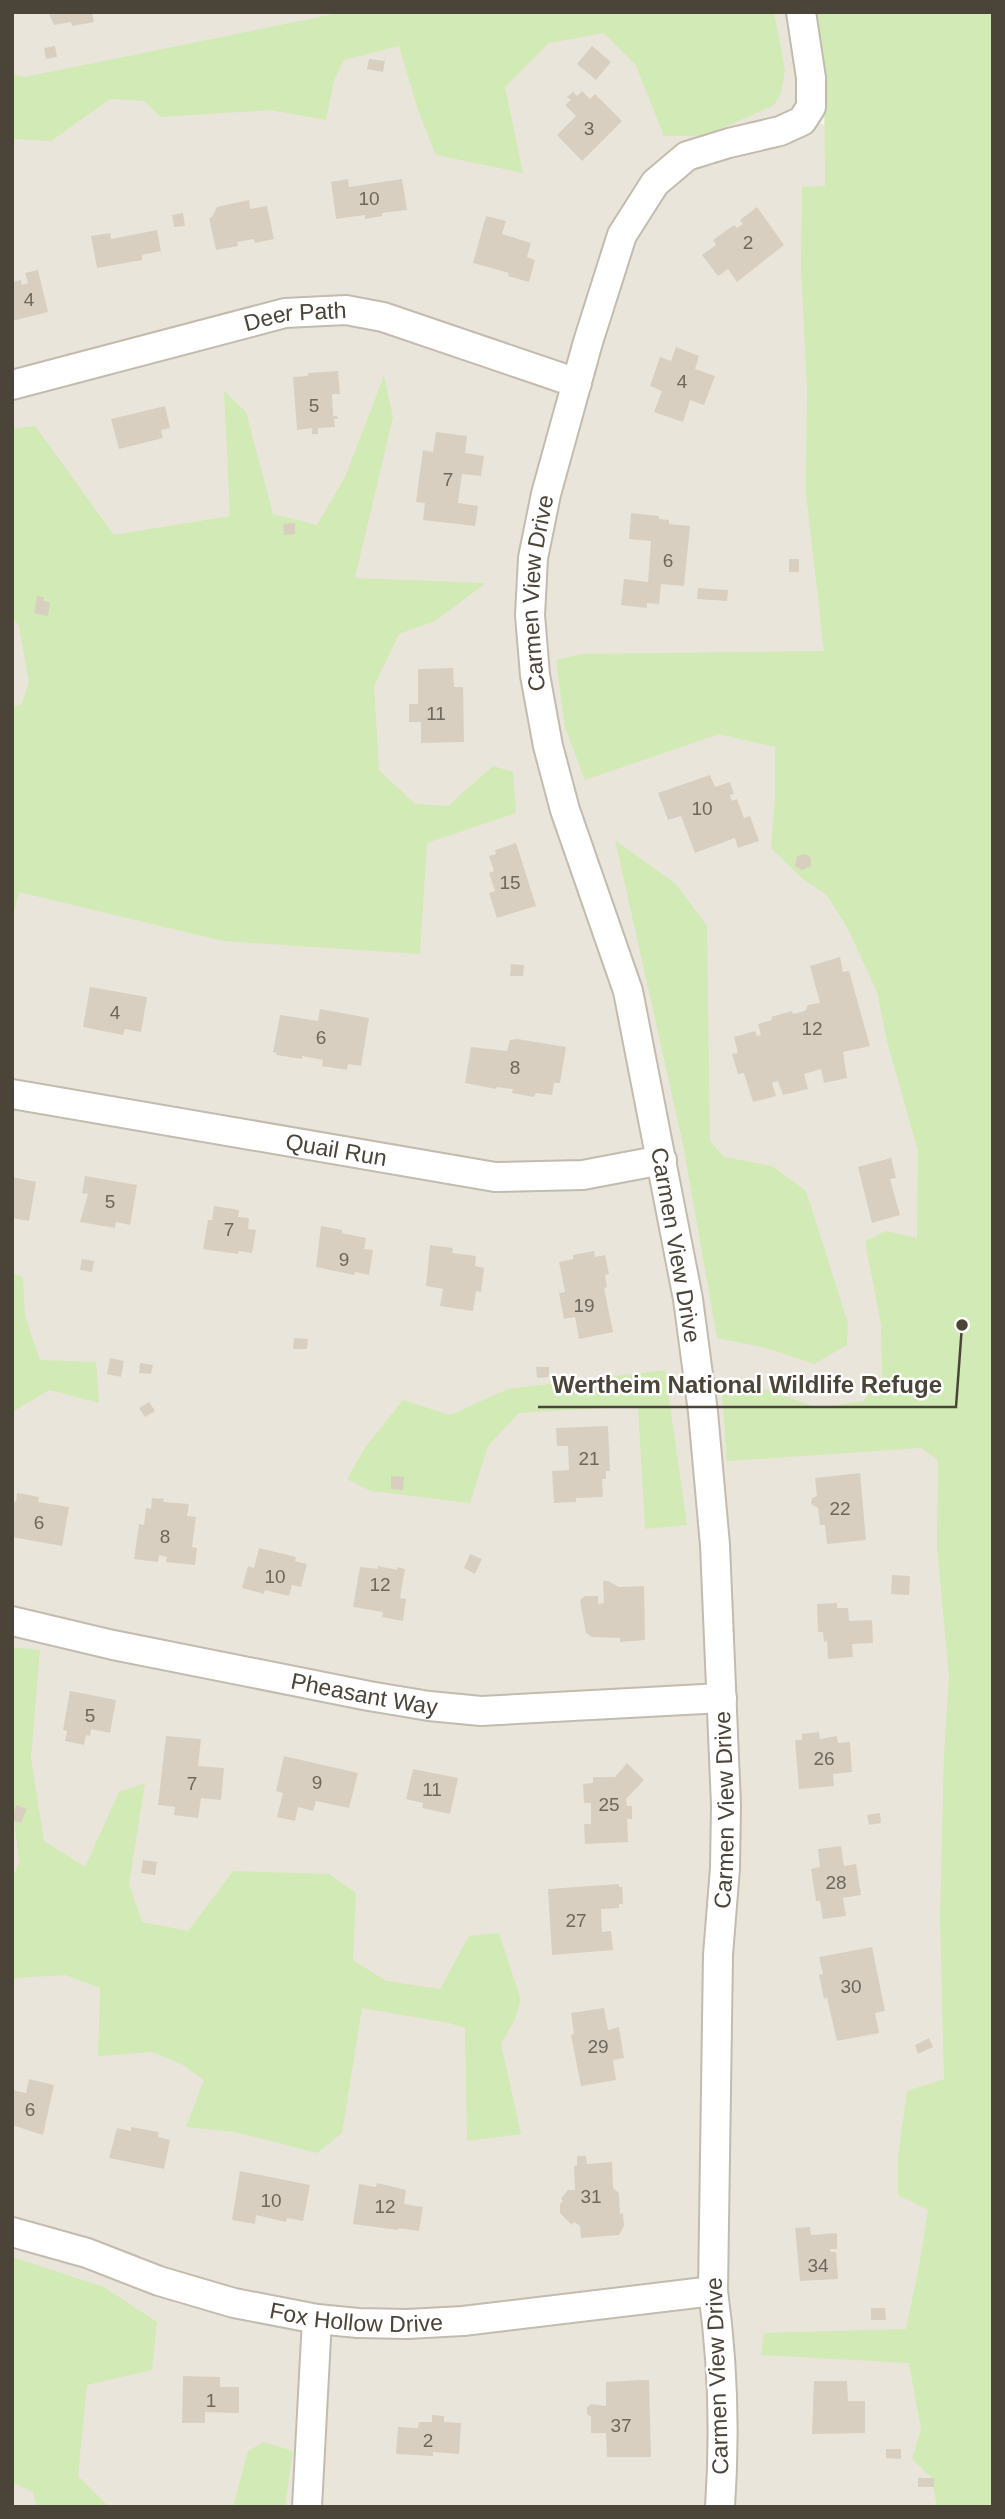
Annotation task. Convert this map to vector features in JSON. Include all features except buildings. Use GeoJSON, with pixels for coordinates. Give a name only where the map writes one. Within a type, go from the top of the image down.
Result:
{"type":"FeatureCollection","features":[{"type":"Feature","properties":{"kind":"street","name":"Carmen View Drive"},"geometry":{"type":"LineString","coordinates":[[720,2507],[724,2459],[723,2399],[720,2340],[713,2291],[718,1955],[726,1817],[715,1545],[703,1412],[688,1299],[628,991],[565,810],[548,746],[535,675],[530,615],[533,558],[546,494],[622,235],[655,183],[687,156],[780,131],[802,121],[811,107],[811,78],[801,12]]}},
{"type":"Feature","properties":{"kind":"street","name":"Deer Path"},"geometry":{"type":"LineString","coordinates":[[12,385],[285,313],[346,310],[383,317],[577,383]]}},
{"type":"Feature","properties":{"kind":"street","name":"Quail Run"},"geometry":{"type":"LineString","coordinates":[[12,1094],[495,1177],[583,1175],[662,1160]]}},
{"type":"Feature","properties":{"kind":"street","name":"Pheasant Way"},"geometry":{"type":"LineString","coordinates":[[12,1621],[140,1650],[429,1706],[481,1711],[722,1698]]}},
{"type":"Feature","properties":{"kind":"street","name":"Fox Hollow Drive"},"geometry":{"type":"LineString","coordinates":[[12,2232],[87,2253],[159,2281],[234,2303],[317,2319],[358,2323],[463,2320],[713,2291]]}},
{"type":"Feature","properties":{"kind":"street"},"geometry":{"type":"LineString","coordinates":[[307,2507],[317,2319]]}},
{"type":"Feature","properties":{"kind":"shaded area"},"geometry":{"type":"Polygon","coordinates":[[[12,12],[801,12],[802,121],[842,127],[904,809],[993,2360],[993,2507],[12,2507],[12,12]]]}},
{"type":"Feature","properties":{"kind":"green space"},"geometry":{"type":"Polygon","coordinates":[[[344,12],[774,12],[785,70],[781,93],[774,105],[705,136],[664,136],[635,64],[604,33],[549,43],[505,87],[523,173],[436,155],[418,110],[399,46],[344,60],[334,81],[326,120],[270,110],[161,117],[144,101],[110,99],[51,141],[12,139],[12,74],[25,77],[344,12]]]}},
{"type":"Feature","properties":{"kind":"green space"},"geometry":{"type":"Polygon","coordinates":[[[815,12],[993,12],[993,2507],[937,2507],[932,2478],[912,2459],[921,2429],[909,2363],[761,2355],[764,2333],[906,2329],[928,2210],[898,2195],[898,2157],[907,2091],[944,2079],[940,1919],[944,1754],[949,1677],[937,1547],[938,1460],[921,1448],[727,1461],[722,1394],[732,1381],[772,1391],[818,1408],[863,1401],[882,1378],[881,1325],[865,1241],[886,1231],[917,1238],[918,1151],[887,1041],[877,992],[849,931],[827,895],[804,880],[771,848],[775,747],[719,734],[585,780],[565,728],[556,660],[582,654],[824,651],[806,494],[807,387],[801,270],[802,187],[825,186],[824,79],[815,12]]]}},
{"type":"Feature","properties":{"kind":"green space"},"geometry":{"type":"Polygon","coordinates":[[[384,376],[393,417],[355,578],[486,583],[435,621],[399,634],[374,686],[379,770],[415,804],[448,806],[493,766],[513,772],[516,813],[427,843],[420,954],[223,941],[19,892],[12,920],[12,706],[21,705],[29,683],[19,626],[12,616],[12,429],[35,426],[114,535],[230,516],[224,391],[246,412],[273,514],[317,525],[345,477],[384,376]]]}},
{"type":"Feature","properties":{"kind":"green space"},"geometry":{"type":"Polygon","coordinates":[[[615,840],[676,884],[707,926],[710,1141],[724,1157],[772,1166],[806,1191],[848,1323],[847,1345],[814,1364],[766,1348],[717,1338],[683,1144],[615,840]]]}},
{"type":"Feature","properties":{"kind":"green space"},"geometry":{"type":"Polygon","coordinates":[[[12,1273],[23,1277],[25,1316],[40,1360],[96,1362],[99,1403],[50,1390],[12,1412],[12,1273]]]}},
{"type":"Feature","properties":{"kind":"green space"},"geometry":{"type":"Polygon","coordinates":[[[665,1370],[687,1525],[645,1529],[638,1406],[519,1413],[488,1446],[470,1503],[371,1491],[347,1479],[366,1446],[403,1400],[450,1415],[508,1389],[665,1370]]]}},
{"type":"Feature","properties":{"kind":"green space"},"geometry":{"type":"Polygon","coordinates":[[[12,1647],[40,1650],[31,1758],[44,1841],[85,1867],[119,1792],[145,1783],[129,1884],[142,1922],[188,1931],[233,1871],[329,1874],[356,1893],[353,1960],[386,1981],[440,1989],[469,1936],[499,1933],[521,2000],[514,2021],[501,2044],[521,2134],[467,2141],[465,2028],[362,2008],[342,2133],[317,2153],[235,2132],[186,2127],[204,2080],[183,2065],[152,2052],[98,2056],[100,1988],[65,1975],[12,1980],[12,1879],[19,1862],[12,1799],[12,1647]]]}},
{"type":"Feature","properties":{"kind":"green space"},"geometry":{"type":"Polygon","coordinates":[[[12,2257],[104,2287],[157,2322],[152,2370],[87,2385],[78,2476],[109,2507],[37,2507],[33,2492],[12,2482],[12,2257]]]}},
{"type":"Feature","properties":{"kind":"green space"},"geometry":{"type":"Polygon","coordinates":[[[264,2442],[293,2451],[285,2507],[233,2507],[248,2451],[264,2442]]]}},
{"type":"Feature","properties":{"kind":"place","name":"Wertheim National Wildlife Refuge"},"geometry":{"type":"Point","coordinates":[962,1325]}}]}
